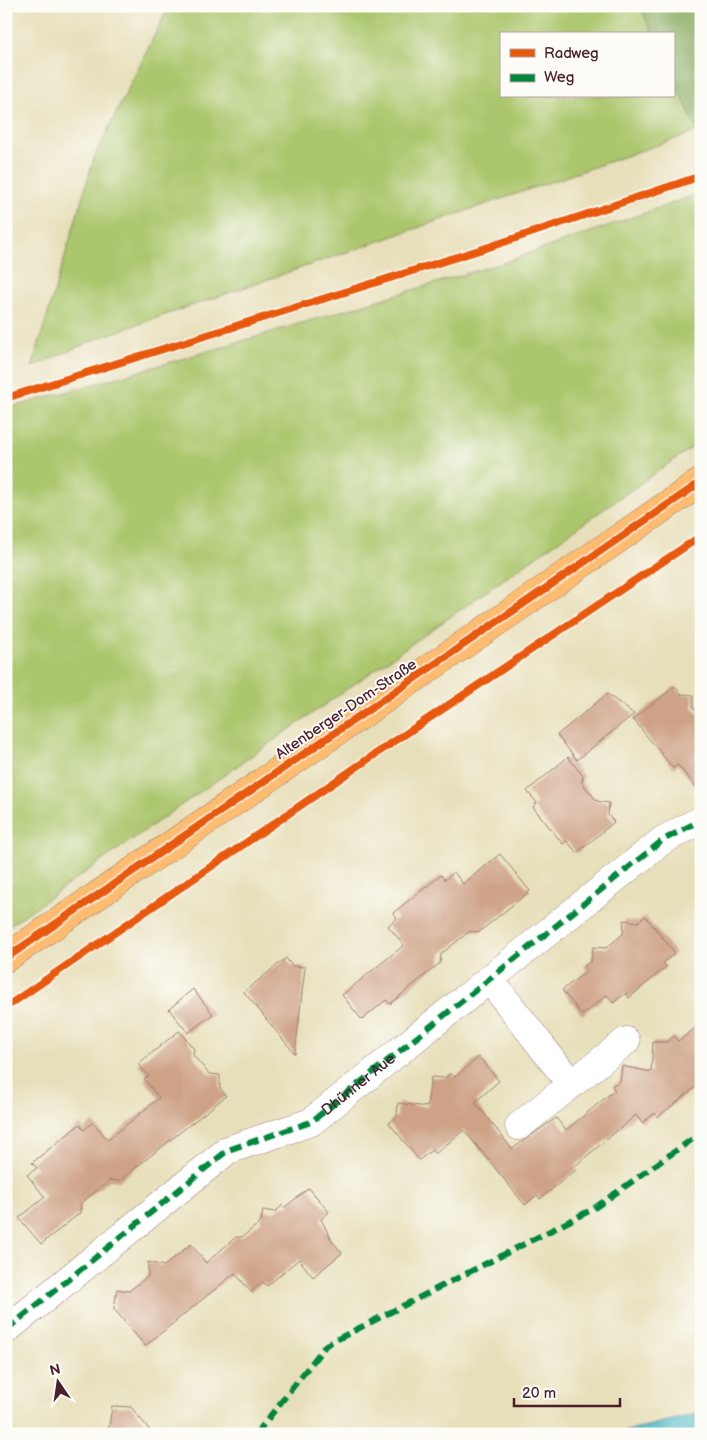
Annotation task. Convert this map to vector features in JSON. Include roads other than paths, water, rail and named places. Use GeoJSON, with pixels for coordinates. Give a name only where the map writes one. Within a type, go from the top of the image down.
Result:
{"type":"FeatureCollection","features":[{"type":"Feature","properties":{"kind":"main road","name":"Altenberger-Dom-Straße"},"geometry":{"type":"LineString","coordinates":[[6,958],[701,482]]}},
{"type":"Feature","properties":{"kind":"street","name":"Dhünner Aue"},"geometry":{"type":"LineString","coordinates":[[6,1330],[228,1150],[311,1122],[663,840],[701,820]]}},
{"type":"Feature","properties":{"kind":"street"},"geometry":{"type":"LineString","coordinates":[[490,980],[572,1084]]}},
{"type":"Feature","properties":{"kind":"street"},"geometry":{"type":"LineString","coordinates":[[519,1126],[626,1041]]}},
{"type":"Feature","properties":{"kind":"water"},"geometry":{"type":"Polygon","coordinates":[[[701,1413],[701,1434],[613,1434],[701,1413]]]}}]}
